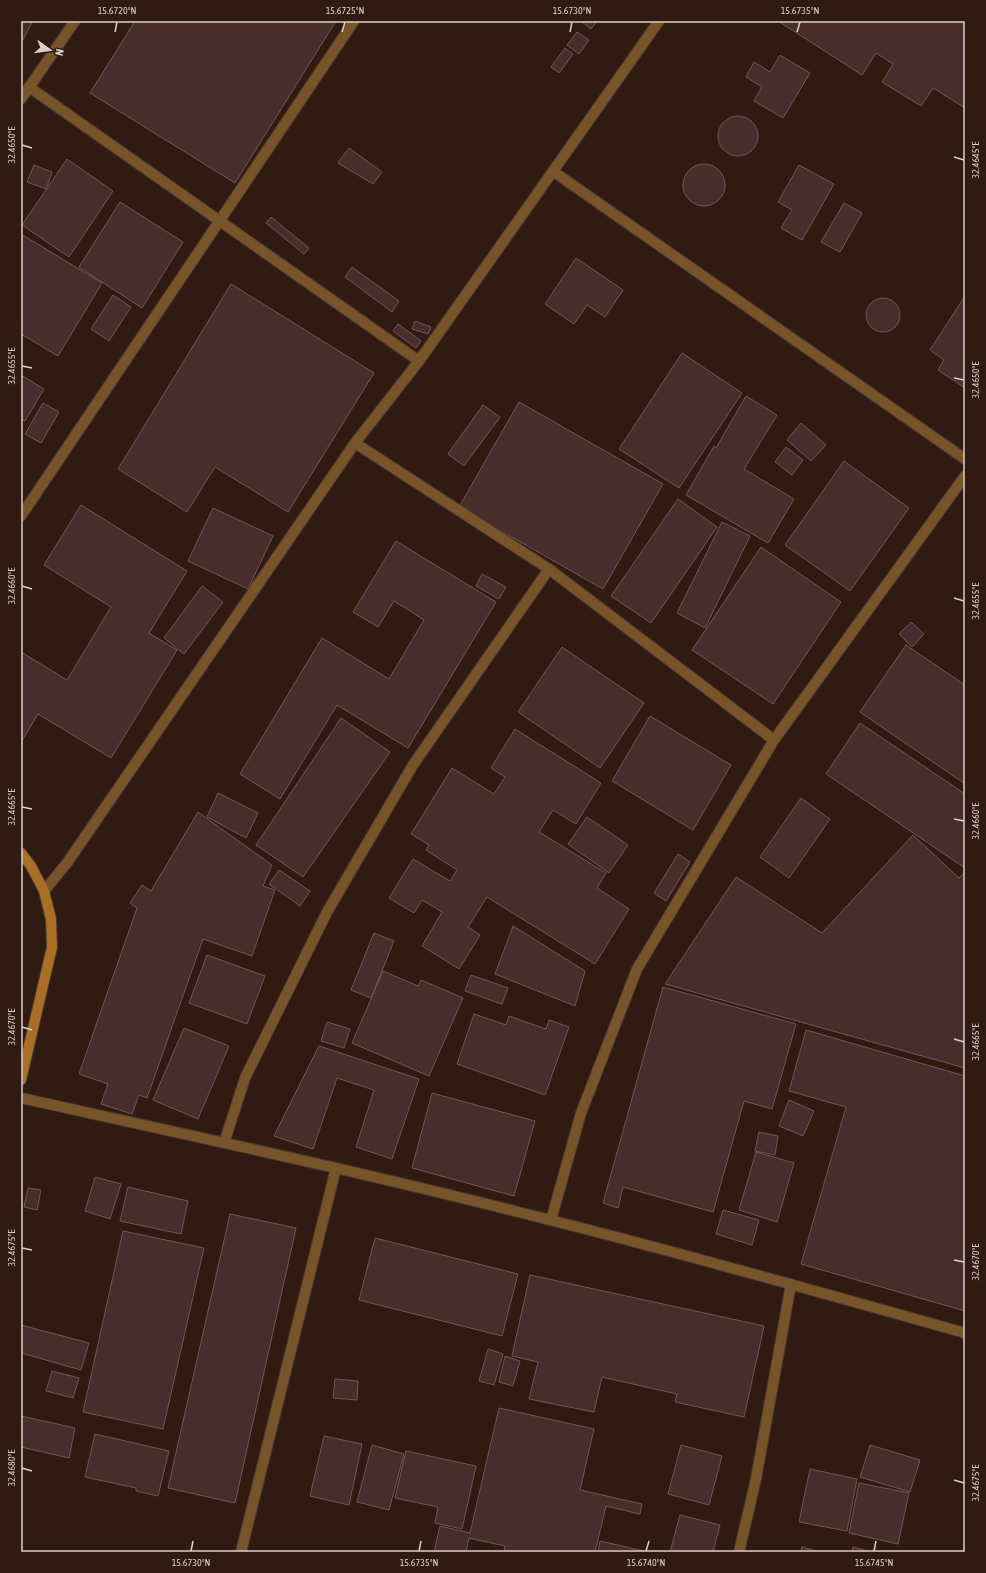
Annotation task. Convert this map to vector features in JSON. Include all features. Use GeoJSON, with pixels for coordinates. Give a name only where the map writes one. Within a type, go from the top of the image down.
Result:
{"type":"FeatureCollection","features":[{"type":"Feature","properties":{"kind":"street"},"geometry":{"type":"LineString","coordinates":[[21,853],[31,866],[44,891],[51,919],[52,947],[21,1080]]}},
{"type":"Feature","properties":{"kind":"lane"},"geometry":{"type":"LineString","coordinates":[[21,99],[75,21]]}},
{"type":"Feature","properties":{"kind":"lane"},"geometry":{"type":"LineString","coordinates":[[21,516],[354,21]]}},
{"type":"Feature","properties":{"kind":"lane"},"geometry":{"type":"LineString","coordinates":[[44,891],[67,863],[355,443],[419,361],[554,172],[659,21]]}},
{"type":"Feature","properties":{"kind":"lane"},"geometry":{"type":"LineString","coordinates":[[29,87],[419,361]]}},
{"type":"Feature","properties":{"kind":"lane"},"geometry":{"type":"LineString","coordinates":[[554,172],[965,459]]}},
{"type":"Feature","properties":{"kind":"lane"},"geometry":{"type":"LineString","coordinates":[[355,443],[549,569],[774,740]]}},
{"type":"Feature","properties":{"kind":"lane"},"geometry":{"type":"LineString","coordinates":[[551,1220],[581,1113],[638,969],[774,740],[965,476]]}},
{"type":"Feature","properties":{"kind":"lane"},"geometry":{"type":"LineString","coordinates":[[224,1143],[245,1078],[327,912],[413,765],[549,569]]}},
{"type":"Feature","properties":{"kind":"lane"},"geometry":{"type":"LineString","coordinates":[[21,1098],[336,1168],[551,1220],[791,1284],[965,1333]]}},
{"type":"Feature","properties":{"kind":"lane"},"geometry":{"type":"LineString","coordinates":[[241,1552],[336,1168]]}},
{"type":"Feature","properties":{"kind":"lane"},"geometry":{"type":"LineString","coordinates":[[739,1552],[756,1479],[791,1284]]}},
{"type":"Feature","properties":{"kind":"building"},"geometry":{"type":"Polygon","coordinates":[[[21,21],[33,21],[21,43],[21,21]]]}},
{"type":"Feature","properties":{"kind":"building"},"geometry":{"type":"Polygon","coordinates":[[[135,21],[336,21],[235,183],[90,93],[135,21]]]}},
{"type":"Feature","properties":{"kind":"building"},"geometry":{"type":"Polygon","coordinates":[[[597,21],[591,29],[582,22],[597,21]]]}},
{"type":"Feature","properties":{"kind":"building"},"geometry":{"type":"Polygon","coordinates":[[[778,21],[965,21],[965,108],[933,88],[921,106],[882,82],[893,64],[876,53],[862,75],[778,21]]]}},
{"type":"Feature","properties":{"kind":"building"},"geometry":{"type":"Polygon","coordinates":[[[577,32],[589,40],[579,54],[567,45],[577,32]]]}},
{"type":"Feature","properties":{"kind":"building"},"geometry":{"type":"Polygon","coordinates":[[[565,48],[573,54],[559,73],[551,67],[565,48]]]}},
{"type":"Feature","properties":{"kind":"building"},"geometry":{"type":"Polygon","coordinates":[[[780,55],[810,73],[783,118],[754,101],[762,87],[746,77],[754,62],[770,72],[780,55]]]}},
{"type":"Feature","properties":{"kind":"building"},"geometry":{"type":"Polygon","coordinates":[[[734,116],[742,116],[749,119],[755,125],[758,136],[755,147],[749,153],[742,156],[734,156],[727,153],[721,147],[718,140],[718,132],[721,125],[727,119],[734,116]]]}},
{"type":"Feature","properties":{"kind":"building"},"geometry":{"type":"Polygon","coordinates":[[[349,148],[382,172],[373,184],[338,163],[349,148]]]}},
{"type":"Feature","properties":{"kind":"building"},"geometry":{"type":"Polygon","coordinates":[[[67,159],[113,191],[69,257],[22,225],[67,159]]]}},
{"type":"Feature","properties":{"kind":"building"},"geometry":{"type":"Polygon","coordinates":[[[700,164],[708,164],[719,170],[725,181],[725,189],[719,200],[708,206],[700,206],[689,200],[683,189],[683,181],[689,170],[700,164]]]}},
{"type":"Feature","properties":{"kind":"building"},"geometry":{"type":"Polygon","coordinates":[[[34,165],[52,172],[46,189],[27,182],[34,165]]]}},
{"type":"Feature","properties":{"kind":"building"},"geometry":{"type":"Polygon","coordinates":[[[799,165],[834,184],[802,240],[781,228],[792,210],[778,202],[799,165]]]}},
{"type":"Feature","properties":{"kind":"building"},"geometry":{"type":"Polygon","coordinates":[[[120,202],[183,242],[142,308],[79,267],[120,202]]]}},
{"type":"Feature","properties":{"kind":"building"},"geometry":{"type":"Polygon","coordinates":[[[844,203],[862,213],[840,252],[821,242],[844,203]]]}},
{"type":"Feature","properties":{"kind":"building"},"geometry":{"type":"Polygon","coordinates":[[[271,217],[309,248],[304,254],[266,223],[271,217]]]}},
{"type":"Feature","properties":{"kind":"building"},"geometry":{"type":"Polygon","coordinates":[[[21,234],[102,283],[58,356],[21,334],[21,326],[23,322],[21,320],[21,234]]]}},
{"type":"Feature","properties":{"kind":"building"},"geometry":{"type":"Polygon","coordinates":[[[576,258],[623,290],[605,317],[587,305],[574,324],[545,304],[576,258]]]}},
{"type":"Feature","properties":{"kind":"building"},"geometry":{"type":"Polygon","coordinates":[[[352,267],[399,301],[392,312],[345,277],[352,267]]]}},
{"type":"Feature","properties":{"kind":"building"},"geometry":{"type":"Polygon","coordinates":[[[231,284],[374,373],[288,512],[215,467],[187,512],[118,469],[231,284]]]}},
{"type":"Feature","properties":{"kind":"building"},"geometry":{"type":"Polygon","coordinates":[[[113,295],[131,307],[109,341],[91,329],[113,295]]]}},
{"type":"Feature","properties":{"kind":"building"},"geometry":{"type":"Polygon","coordinates":[[[965,296],[965,388],[938,370],[944,360],[930,350],[965,296]]]}},
{"type":"Feature","properties":{"kind":"building"},"geometry":{"type":"Polygon","coordinates":[[[883,298],[895,303],[900,315],[895,327],[883,332],[871,327],[866,315],[871,303],[883,298]]]}},
{"type":"Feature","properties":{"kind":"building"},"geometry":{"type":"Polygon","coordinates":[[[415,321],[431,327],[428,334],[412,329],[415,321]]]}},
{"type":"Feature","properties":{"kind":"building"},"geometry":{"type":"Polygon","coordinates":[[[398,324],[421,341],[416,348],[393,331],[398,324]]]}},
{"type":"Feature","properties":{"kind":"building"},"geometry":{"type":"Polygon","coordinates":[[[682,353],[742,393],[679,488],[619,449],[682,353]]]}},
{"type":"Feature","properties":{"kind":"building"},"geometry":{"type":"Polygon","coordinates":[[[21,375],[44,389],[25,421],[21,419],[21,375]]]}},
{"type":"Feature","properties":{"kind":"building"},"geometry":{"type":"Polygon","coordinates":[[[746,396],[777,415],[744,469],[794,499],[768,543],[686,495],[714,446],[716,448],[746,396]]]}},
{"type":"Feature","properties":{"kind":"building"},"geometry":{"type":"Polygon","coordinates":[[[519,402],[663,484],[603,589],[459,507],[519,402]]]}},
{"type":"Feature","properties":{"kind":"building"},"geometry":{"type":"Polygon","coordinates":[[[43,403],[59,412],[41,443],[25,434],[43,403]]]}},
{"type":"Feature","properties":{"kind":"building"},"geometry":{"type":"Polygon","coordinates":[[[483,405],[500,417],[464,466],[448,454],[483,405]]]}},
{"type":"Feature","properties":{"kind":"building"},"geometry":{"type":"Polygon","coordinates":[[[801,423],[826,445],[811,461],[787,440],[801,423]]]}},
{"type":"Feature","properties":{"kind":"building"},"geometry":{"type":"Polygon","coordinates":[[[786,447],[803,460],[792,475],[775,462],[786,447]]]}},
{"type":"Feature","properties":{"kind":"building"},"geometry":{"type":"Polygon","coordinates":[[[844,461],[909,508],[850,591],[785,545],[844,461]]]}},
{"type":"Feature","properties":{"kind":"building"},"geometry":{"type":"Polygon","coordinates":[[[678,499],[717,527],[651,623],[611,596],[678,499]]]}},
{"type":"Feature","properties":{"kind":"building"},"geometry":{"type":"Polygon","coordinates":[[[81,505],[187,571],[149,633],[177,650],[111,758],[38,714],[21,742],[21,652],[67,680],[111,607],[44,565],[81,505]]]}},
{"type":"Feature","properties":{"kind":"building"},"geometry":{"type":"Polygon","coordinates":[[[213,508],[273,536],[248,589],[188,561],[213,508]]]}},
{"type":"Feature","properties":{"kind":"building"},"geometry":{"type":"Polygon","coordinates":[[[722,522],[750,536],[705,628],[677,613],[722,522]]]}},
{"type":"Feature","properties":{"kind":"building"},"geometry":{"type":"Polygon","coordinates":[[[396,541],[496,602],[408,748],[337,705],[280,799],[240,774],[322,638],[389,679],[424,620],[394,601],[378,627],[353,612],[396,541]]]}},
{"type":"Feature","properties":{"kind":"building"},"geometry":{"type":"Polygon","coordinates":[[[761,547],[841,602],[773,704],[692,650],[761,547]]]}},
{"type":"Feature","properties":{"kind":"building"},"geometry":{"type":"Polygon","coordinates":[[[482,574],[506,587],[499,599],[476,586],[482,574]]]}},
{"type":"Feature","properties":{"kind":"building"},"geometry":{"type":"Polygon","coordinates":[[[202,586],[223,602],[184,654],[164,638],[202,586]]]}},
{"type":"Feature","properties":{"kind":"building"},"geometry":{"type":"Polygon","coordinates":[[[911,622],[924,634],[912,647],[899,634],[911,622]]]}},
{"type":"Feature","properties":{"kind":"building"},"geometry":{"type":"Polygon","coordinates":[[[906,645],[965,685],[965,784],[860,712],[906,645]]]}},
{"type":"Feature","properties":{"kind":"building"},"geometry":{"type":"Polygon","coordinates":[[[562,647],[644,703],[600,768],[518,712],[562,647]]]}},
{"type":"Feature","properties":{"kind":"building"},"geometry":{"type":"Polygon","coordinates":[[[650,716],[731,765],[693,830],[612,781],[650,716]]]}},
{"type":"Feature","properties":{"kind":"building"},"geometry":{"type":"Polygon","coordinates":[[[341,718],[390,752],[303,877],[256,845],[341,718]]]}},
{"type":"Feature","properties":{"kind":"building"},"geometry":{"type":"Polygon","coordinates":[[[860,723],[965,794],[965,868],[826,774],[860,723]]]}},
{"type":"Feature","properties":{"kind":"building"},"geometry":{"type":"Polygon","coordinates":[[[515,729],[601,783],[576,824],[553,810],[539,832],[606,873],[597,888],[629,909],[595,964],[487,897],[468,927],[480,935],[459,969],[422,946],[442,912],[422,900],[414,913],[389,898],[413,859],[450,881],[457,870],[426,850],[429,845],[411,834],[452,768],[494,794],[505,777],[491,768],[515,729]]]}},
{"type":"Feature","properties":{"kind":"building"},"geometry":{"type":"Polygon","coordinates":[[[218,793],[258,813],[246,838],[207,817],[218,793]]]}},
{"type":"Feature","properties":{"kind":"building"},"geometry":{"type":"Polygon","coordinates":[[[801,798],[830,819],[789,878],[760,857],[801,798]]]}},
{"type":"Feature","properties":{"kind":"building"},"geometry":{"type":"Polygon","coordinates":[[[198,812],[272,865],[263,886],[275,890],[252,956],[203,939],[147,1098],[139,1095],[132,1114],[101,1104],[108,1084],[79,1074],[137,908],[130,903],[142,885],[151,891],[198,812]]]}},
{"type":"Feature","properties":{"kind":"building"},"geometry":{"type":"Polygon","coordinates":[[[587,817],[628,845],[609,873],[568,844],[587,817]]]}},
{"type":"Feature","properties":{"kind":"building"},"geometry":{"type":"Polygon","coordinates":[[[913,835],[959,878],[965,872],[965,1068],[665,984],[736,877],[822,933],[913,835]]]}},
{"type":"Feature","properties":{"kind":"building"},"geometry":{"type":"Polygon","coordinates":[[[678,854],[690,862],[666,901],[654,893],[678,854]]]}},
{"type":"Feature","properties":{"kind":"building"},"geometry":{"type":"Polygon","coordinates":[[[279,870],[310,891],[300,906],[269,884],[279,870]]]}},
{"type":"Feature","properties":{"kind":"building"},"geometry":{"type":"Polygon","coordinates":[[[513,926],[585,971],[575,1006],[495,974],[513,926]]]}},
{"type":"Feature","properties":{"kind":"building"},"geometry":{"type":"Polygon","coordinates":[[[374,933],[394,941],[371,998],[351,990],[374,933]]]}},
{"type":"Feature","properties":{"kind":"building"},"geometry":{"type":"Polygon","coordinates":[[[207,955],[265,976],[247,1024],[189,1003],[207,955]]]}},
{"type":"Feature","properties":{"kind":"building"},"geometry":{"type":"Polygon","coordinates":[[[383,971],[418,986],[421,980],[463,998],[429,1076],[352,1043],[383,971]]]}},
{"type":"Feature","properties":{"kind":"building"},"geometry":{"type":"Polygon","coordinates":[[[471,975],[508,988],[502,1004],[465,991],[471,975]]]}},
{"type":"Feature","properties":{"kind":"building"},"geometry":{"type":"Polygon","coordinates":[[[663,987],[796,1024],[772,1109],[744,1101],[713,1212],[623,1187],[618,1208],[603,1203],[663,987]]]}},
{"type":"Feature","properties":{"kind":"building"},"geometry":{"type":"Polygon","coordinates":[[[474,1014],[506,1025],[509,1016],[546,1029],[549,1020],[569,1027],[545,1095],[457,1064],[474,1014]]]}},
{"type":"Feature","properties":{"kind":"building"},"geometry":{"type":"Polygon","coordinates":[[[327,1022],[350,1029],[344,1048],[321,1041],[327,1022]]]}},
{"type":"Feature","properties":{"kind":"building"},"geometry":{"type":"Polygon","coordinates":[[[184,1028],[229,1046],[198,1119],[153,1100],[184,1028]]]}},
{"type":"Feature","properties":{"kind":"building"},"geometry":{"type":"Polygon","coordinates":[[[806,1030],[965,1076],[965,1311],[801,1264],[846,1107],[789,1091],[806,1030]]]}},
{"type":"Feature","properties":{"kind":"building"},"geometry":{"type":"Polygon","coordinates":[[[319,1046],[419,1079],[392,1159],[356,1147],[374,1090],[337,1078],[313,1149],[274,1136],[319,1046]]]}},
{"type":"Feature","properties":{"kind":"building"},"geometry":{"type":"Polygon","coordinates":[[[432,1093],[535,1121],[514,1196],[412,1168],[432,1093]]]}},
{"type":"Feature","properties":{"kind":"building"},"geometry":{"type":"Polygon","coordinates":[[[789,1100],[814,1111],[803,1136],[779,1126],[789,1100]]]}},
{"type":"Feature","properties":{"kind":"building"},"geometry":{"type":"Polygon","coordinates":[[[759,1132],[778,1136],[775,1155],[755,1151],[759,1132]]]}},
{"type":"Feature","properties":{"kind":"building"},"geometry":{"type":"Polygon","coordinates":[[[756,1152],[794,1163],[777,1222],[739,1210],[756,1152]]]}},
{"type":"Feature","properties":{"kind":"building"},"geometry":{"type":"Polygon","coordinates":[[[95,1177],[121,1184],[110,1219],[85,1211],[95,1177]]]}},
{"type":"Feature","properties":{"kind":"building"},"geometry":{"type":"Polygon","coordinates":[[[128,1187],[188,1201],[181,1234],[120,1221],[128,1187]]]}},
{"type":"Feature","properties":{"kind":"building"},"geometry":{"type":"Polygon","coordinates":[[[28,1188],[41,1190],[37,1210],[24,1207],[28,1188]]]}},
{"type":"Feature","properties":{"kind":"building"},"geometry":{"type":"Polygon","coordinates":[[[723,1210],[759,1220],[752,1245],[716,1234],[723,1210]]]}},
{"type":"Feature","properties":{"kind":"building"},"geometry":{"type":"Polygon","coordinates":[[[230,1214],[296,1228],[235,1503],[168,1488],[230,1214]]]}},
{"type":"Feature","properties":{"kind":"building"},"geometry":{"type":"Polygon","coordinates":[[[123,1231],[204,1248],[163,1429],[83,1412],[123,1231]]]}},
{"type":"Feature","properties":{"kind":"building"},"geometry":{"type":"Polygon","coordinates":[[[375,1238],[518,1274],[502,1336],[359,1300],[375,1238]]]}},
{"type":"Feature","properties":{"kind":"building"},"geometry":{"type":"Polygon","coordinates":[[[530,1275],[764,1326],[744,1417],[675,1402],[677,1394],[602,1377],[594,1412],[529,1399],[538,1362],[512,1356],[530,1275]]]}},
{"type":"Feature","properties":{"kind":"building"},"geometry":{"type":"Polygon","coordinates":[[[21,1325],[89,1343],[81,1370],[21,1353],[21,1325]]]}},
{"type":"Feature","properties":{"kind":"building"},"geometry":{"type":"Polygon","coordinates":[[[488,1349],[503,1354],[494,1385],[479,1381],[488,1349]]]}},
{"type":"Feature","properties":{"kind":"building"},"geometry":{"type":"Polygon","coordinates":[[[505,1356],[520,1361],[513,1386],[499,1382],[505,1356]]]}},
{"type":"Feature","properties":{"kind":"building"},"geometry":{"type":"Polygon","coordinates":[[[52,1371],[79,1378],[73,1398],[46,1391],[52,1371]]]}},
{"type":"Feature","properties":{"kind":"building"},"geometry":{"type":"Polygon","coordinates":[[[335,1379],[358,1381],[357,1400],[333,1398],[335,1379]]]}},
{"type":"Feature","properties":{"kind":"building"},"geometry":{"type":"Polygon","coordinates":[[[499,1408],[594,1429],[580,1490],[642,1504],[640,1514],[606,1506],[595,1552],[504,1552],[505,1546],[469,1538],[466,1552],[434,1552],[440,1526],[470,1533],[499,1408]]]}},
{"type":"Feature","properties":{"kind":"building"},"geometry":{"type":"Polygon","coordinates":[[[21,1416],[75,1428],[69,1458],[21,1447],[21,1416]]]}},
{"type":"Feature","properties":{"kind":"building"},"geometry":{"type":"Polygon","coordinates":[[[95,1434],[169,1451],[158,1496],[136,1491],[136,1488],[85,1477],[95,1434]]]}},
{"type":"Feature","properties":{"kind":"building"},"geometry":{"type":"Polygon","coordinates":[[[324,1436],[362,1444],[349,1505],[310,1496],[324,1436]]]}},
{"type":"Feature","properties":{"kind":"building"},"geometry":{"type":"Polygon","coordinates":[[[372,1445],[404,1454],[389,1510],[357,1502],[372,1445]]]}},
{"type":"Feature","properties":{"kind":"building"},"geometry":{"type":"Polygon","coordinates":[[[681,1445],[722,1456],[709,1505],[668,1494],[681,1445]]]}},
{"type":"Feature","properties":{"kind":"building"},"geometry":{"type":"Polygon","coordinates":[[[870,1445],[920,1460],[910,1492],[860,1477],[870,1445]]]}},
{"type":"Feature","properties":{"kind":"building"},"geometry":{"type":"Polygon","coordinates":[[[406,1451],[476,1466],[462,1529],[435,1523],[438,1507],[395,1498],[406,1451]]]}},
{"type":"Feature","properties":{"kind":"building"},"geometry":{"type":"Polygon","coordinates":[[[810,1469],[857,1479],[847,1531],[799,1522],[810,1469]]]}},
{"type":"Feature","properties":{"kind":"building"},"geometry":{"type":"Polygon","coordinates":[[[859,1483],[909,1493],[898,1544],[849,1533],[859,1483]]]}},
{"type":"Feature","properties":{"kind":"building"},"geometry":{"type":"Polygon","coordinates":[[[680,1515],[720,1525],[713,1552],[670,1552],[680,1515]]]}},
{"type":"Feature","properties":{"kind":"building"},"geometry":{"type":"Polygon","coordinates":[[[600,1541],[648,1552],[598,1552],[600,1541]]]}},
{"type":"Feature","properties":{"kind":"building"},"geometry":{"type":"Polygon","coordinates":[[[802,1547],[819,1552],[801,1552],[802,1547]]]}},
{"type":"Feature","properties":{"kind":"building"},"geometry":{"type":"Polygon","coordinates":[[[853,1547],[871,1552],[852,1552],[853,1547]]]}}]}
